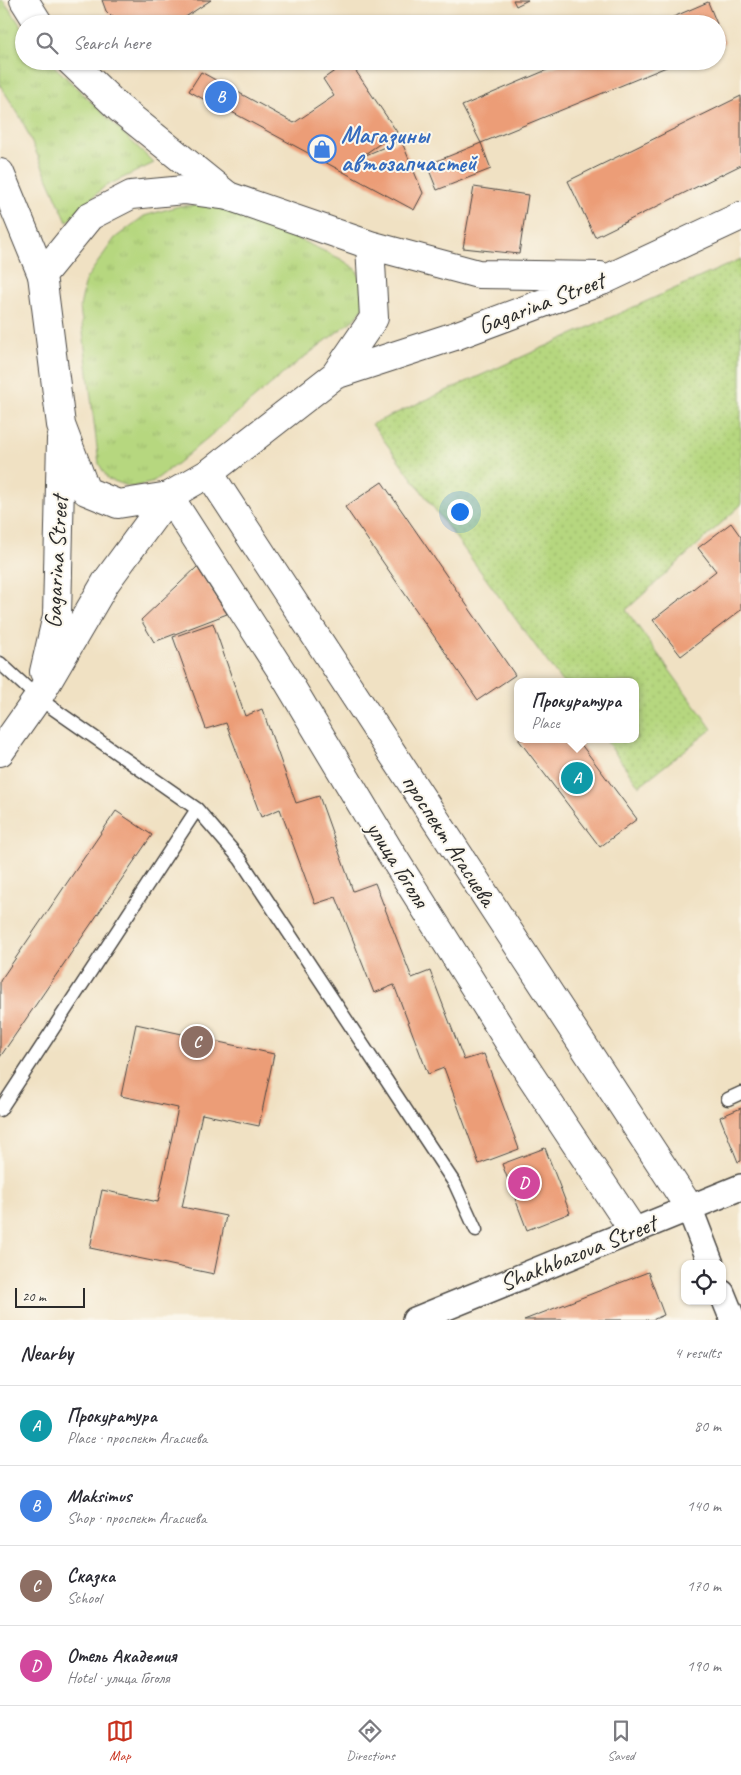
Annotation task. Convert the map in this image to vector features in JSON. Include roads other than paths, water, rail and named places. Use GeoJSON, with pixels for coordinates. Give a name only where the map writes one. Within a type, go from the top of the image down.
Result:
{"type":"FeatureCollection","features":[{"type":"Feature","properties":{"kind":"main road"},"geometry":{"type":"LineString","coordinates":[[24,0],[33,15]]}},
{"type":"Feature","properties":{"kind":"main road"},"geometry":{"type":"LineString","coordinates":[[79,70],[119,108],[228,196]]}},
{"type":"Feature","properties":{"kind":"main road"},"geometry":{"type":"LineString","coordinates":[[0,172],[42,275],[61,425],[86,491],[118,504],[169,496],[209,473],[335,375],[374,318],[370,246]]}},
{"type":"Feature","properties":{"kind":"main road"},"geometry":{"type":"LineString","coordinates":[[42,275],[90,216],[131,195],[184,190],[228,196]]}},
{"type":"Feature","properties":{"kind":"main road","name":"Gagarina Street"},"geometry":{"type":"LineString","coordinates":[[228,196],[370,246],[478,274],[602,276],[741,215]]}},
{"type":"Feature","properties":{"kind":"main road","name":"Gagarina Street"},"geometry":{"type":"LineString","coordinates":[[335,375],[455,336],[602,281],[741,215]]}},
{"type":"Feature","properties":{"kind":"main road","name":"Gagarina Street"},"geometry":{"type":"LineString","coordinates":[[38,698],[57,616],[61,425]]}},
{"type":"Feature","properties":{"kind":"main road","name":"проспект Агасиева"},"geometry":{"type":"LineString","coordinates":[[209,473],[689,1207]]}},
{"type":"Feature","properties":{"kind":"main road","name":"Gagarina Street"},"geometry":{"type":"LineString","coordinates":[[0,752],[38,698],[106,582],[169,496]]}},
{"type":"Feature","properties":{"kind":"main road","name":"улица Гоголя"},"geometry":{"type":"LineString","coordinates":[[169,496],[284,675],[390,852],[517,1055],[633,1230]]}},
{"type":"Feature","properties":{"kind":"street","name":"Shakhbazova Street"},"geometry":{"type":"LineString","coordinates":[[415,1320],[741,1187]]}},
{"type":"Feature","properties":{"kind":"street"},"geometry":{"type":"LineString","coordinates":[[689,1207],[709,1260]]}},
{"type":"Feature","properties":{"kind":"street"},"geometry":{"type":"LineString","coordinates":[[726,1305],[731,1319]]}},
{"type":"Feature","properties":{"kind":"lane"},"geometry":{"type":"LineString","coordinates":[[0,663],[38,698],[197,809],[240,859],[455,1184],[476,1230]]}},
{"type":"Feature","properties":{"kind":"lane"},"geometry":{"type":"LineString","coordinates":[[0,1110],[197,809]]}},
{"type":"Feature","properties":{"kind":"lane"},"geometry":{"type":"LineString","coordinates":[[728,1099],[741,1093]]}},
{"type":"Feature","properties":{"kind":"place","name":"Maksimus"},"geometry":{"type":"Point","coordinates":[221,97]}},
{"type":"Feature","properties":{"kind":"place","name":"Магазины автозапчастей"},"geometry":{"type":"Point","coordinates":[322,149]}},
{"type":"Feature","properties":{"kind":"place","name":"Прокуратура"},"geometry":{"type":"Point","coordinates":[577,778]}},
{"type":"Feature","properties":{"kind":"place","name":"Сказка"},"geometry":{"type":"Point","coordinates":[197,1042]}},
{"type":"Feature","properties":{"kind":"place","name":"Отель Академия"},"geometry":{"type":"Point","coordinates":[524,1183]}}]}
